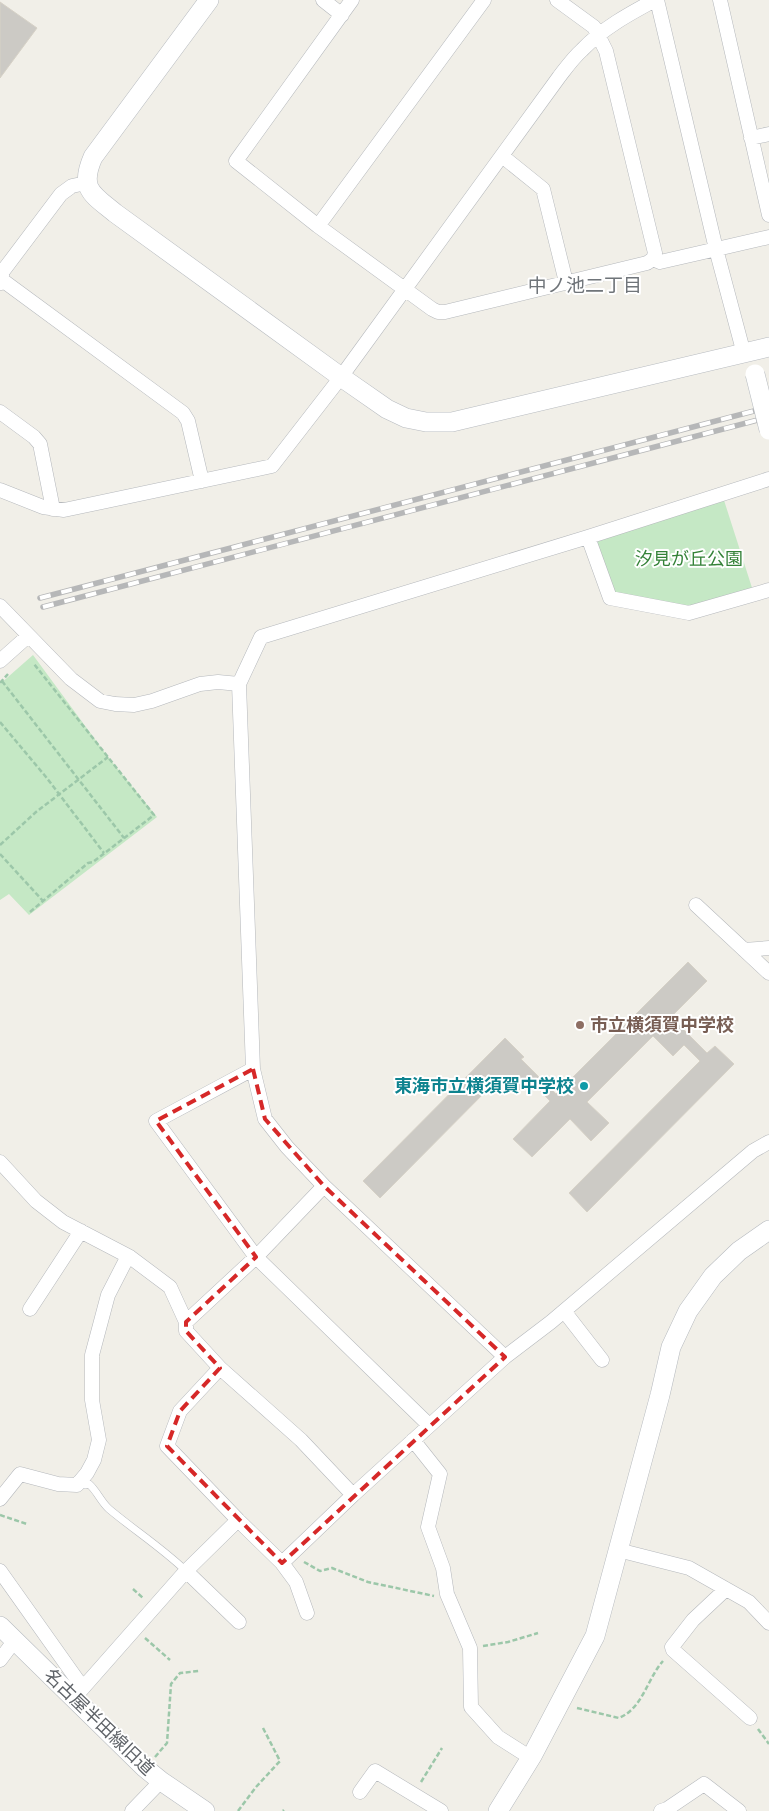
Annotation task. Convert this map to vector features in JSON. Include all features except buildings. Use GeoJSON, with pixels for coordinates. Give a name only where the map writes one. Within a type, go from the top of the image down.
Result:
{"type":"FeatureCollection","features":[{"type":"Feature","properties":{"kind":"street"},"geometry":{"type":"LineString","coordinates":[[208,0],[93,157],[88,168],[86,183],[92,193],[115,213],[341,378],[387,409],[406,418],[426,422],[452,422],[769,348]]}},
{"type":"Feature","properties":{"kind":"street"},"geometry":{"type":"LineString","coordinates":[[323,0],[342,15]]}},
{"type":"Feature","properties":{"kind":"street"},"geometry":{"type":"LineString","coordinates":[[352,0],[236,161],[318,226],[438,312],[647,263],[653,259],[655,253],[606,51],[594,27],[557,0]]}},
{"type":"Feature","properties":{"kind":"street"},"geometry":{"type":"LineString","coordinates":[[318,226],[484,0]]}},
{"type":"Feature","properties":{"kind":"street"},"geometry":{"type":"LineString","coordinates":[[0,490],[42,507],[64,510],[272,466],[341,378],[559,77],[582,50],[625,15],[656,0],[716,250],[746,354],[755,374],[769,430]]}},
{"type":"Feature","properties":{"kind":"street"},"geometry":{"type":"LineString","coordinates":[[720,0],[769,215]]}},
{"type":"Feature","properties":{"kind":"street"},"geometry":{"type":"LineString","coordinates":[[751,138],[769,134]]}},
{"type":"Feature","properties":{"kind":"street"},"geometry":{"type":"LineString","coordinates":[[502,156],[543,189],[566,282]]}},
{"type":"Feature","properties":{"kind":"street"},"geometry":{"type":"LineString","coordinates":[[86,183],[72,186],[61,194],[3,271],[0,283],[5,282],[10,285],[183,413],[188,421],[202,481]]}},
{"type":"Feature","properties":{"kind":"street"},"geometry":{"type":"LineString","coordinates":[[653,259],[660,262],[769,237]]}},
{"type":"Feature","properties":{"kind":"street"},"geometry":{"type":"LineString","coordinates":[[0,412],[40,444],[53,509]]}},
{"type":"Feature","properties":{"kind":"street"},"geometry":{"type":"LineString","coordinates":[[505,1358],[324,1186],[287,1147],[265,1119],[253,1069],[238,684],[261,637],[588,537],[769,479]]}},
{"type":"Feature","properties":{"kind":"street"},"geometry":{"type":"LineString","coordinates":[[588,537],[610,598],[689,613],[769,590]]}},
{"type":"Feature","properties":{"kind":"street"},"geometry":{"type":"LineString","coordinates":[[0,606],[71,679],[100,701],[134,705],[152,701],[200,684],[218,682],[238,684]]}},
{"type":"Feature","properties":{"kind":"street"},"geometry":{"type":"LineString","coordinates":[[0,661],[28,636]]}},
{"type":"Feature","properties":{"kind":"street"},"geometry":{"type":"LineString","coordinates":[[696,905],[769,973]]}},
{"type":"Feature","properties":{"kind":"street"},"geometry":{"type":"LineString","coordinates":[[744,950],[769,948]]}},
{"type":"Feature","properties":{"kind":"street"},"geometry":{"type":"LineString","coordinates":[[253,1069],[156,1121],[256,1257],[429,1425]]}},
{"type":"Feature","properties":{"kind":"street"},"geometry":{"type":"LineString","coordinates":[[282,1563],[429,1425],[505,1358],[564,1311],[753,1151],[769,1142]]}},
{"type":"Feature","properties":{"kind":"street"},"geometry":{"type":"LineString","coordinates":[[0,1162],[36,1201],[63,1222],[128,1256],[170,1287],[186,1322],[186,1331],[220,1368],[300,1440],[353,1496]]}},
{"type":"Feature","properties":{"kind":"street"},"geometry":{"type":"LineString","coordinates":[[186,1322],[256,1257],[324,1186]]}},
{"type":"Feature","properties":{"kind":"street"},"geometry":{"type":"LineString","coordinates":[[498,1811],[531,1758],[595,1636],[660,1395],[671,1347],[688,1311],[713,1276],[739,1251],[769,1230]]}},
{"type":"Feature","properties":{"kind":"street"},"geometry":{"type":"LineString","coordinates":[[30,1309],[81,1231]]}},
{"type":"Feature","properties":{"kind":"street"},"geometry":{"type":"LineString","coordinates":[[0,1499],[20,1474],[58,1484],[77,1485],[94,1460],[99,1440],[92,1400],[92,1355],[108,1295],[128,1256]]}},
{"type":"Feature","properties":{"kind":"street"},"geometry":{"type":"LineString","coordinates":[[564,1311],[602,1360]]}},
{"type":"Feature","properties":{"kind":"street"},"geometry":{"type":"LineString","coordinates":[[220,1368],[180,1411],[167,1446],[282,1563],[296,1582],[307,1612]]}},
{"type":"Feature","properties":{"kind":"street"},"geometry":{"type":"LineString","coordinates":[[413,1440],[440,1474],[428,1527],[443,1568],[447,1594],[470,1648],[471,1707],[498,1737],[531,1758]]}},
{"type":"Feature","properties":{"kind":"street"},"geometry":{"type":"LineString","coordinates":[[0,1571],[79,1693],[186,1571],[238,1520]]}},
{"type":"Feature","properties":{"kind":"street"},"geometry":{"type":"LineString","coordinates":[[618,1550],[689,1568],[749,1602],[769,1623]]}},
{"type":"Feature","properties":{"kind":"street"},"geometry":{"type":"LineString","coordinates":[[186,1571],[239,1622]]}},
{"type":"Feature","properties":{"kind":"street"},"geometry":{"type":"LineString","coordinates":[[726,1588],[693,1620],[672,1647],[673,1650],[750,1718]]}},
{"type":"Feature","properties":{"kind":"street","name":"名古屋半田線旧道"},"geometry":{"type":"LineString","coordinates":[[0,1626],[79,1693],[145,1768],[160,1781],[205,1811]]}},
{"type":"Feature","properties":{"kind":"street"},"geometry":{"type":"LineString","coordinates":[[0,1660],[15,1640]]}},
{"type":"Feature","properties":{"kind":"street"},"geometry":{"type":"LineString","coordinates":[[360,1792],[375,1771],[441,1811]]}},
{"type":"Feature","properties":{"kind":"street"},"geometry":{"type":"LineString","coordinates":[[132,1811],[160,1781]]}},
{"type":"Feature","properties":{"kind":"street"},"geometry":{"type":"LineString","coordinates":[[661,1811],[668,1809],[704,1784],[739,1811]]}},
{"type":"Feature","properties":{"kind":"lane"},"geometry":{"type":"LineString","coordinates":[[80,1480],[92,1487],[106,1507],[173,1558],[186,1571]]}},
{"type":"Feature","properties":{"kind":"path"},"geometry":{"type":"LineString","coordinates":[[30,912],[88,863],[93,862],[154,815],[33,663]]}},
{"type":"Feature","properties":{"kind":"path"},"geometry":{"type":"LineString","coordinates":[[2,681],[124,838]]}},
{"type":"Feature","properties":{"kind":"path"},"geometry":{"type":"LineString","coordinates":[[0,722],[104,853]]}},
{"type":"Feature","properties":{"kind":"path"},"geometry":{"type":"LineString","coordinates":[[0,730],[4,727]]}},
{"type":"Feature","properties":{"kind":"path"},"geometry":{"type":"LineString","coordinates":[[0,845],[36,812],[108,757]]}},
{"type":"Feature","properties":{"kind":"path"},"geometry":{"type":"LineString","coordinates":[[0,854],[43,901]]}},
{"type":"Feature","properties":{"kind":"path"},"geometry":{"type":"LineString","coordinates":[[0,1515],[27,1524]]}},
{"type":"Feature","properties":{"kind":"path"},"geometry":{"type":"LineString","coordinates":[[301,1561],[320,1571],[332,1568],[368,1582],[440,1597],[447,1594]]}},
{"type":"Feature","properties":{"kind":"path"},"geometry":{"type":"LineString","coordinates":[[135,1630],[170,1660]]}},
{"type":"Feature","properties":{"kind":"path"},"geometry":{"type":"LineString","coordinates":[[470,1648],[508,1642],[538,1634]]}},
{"type":"Feature","properties":{"kind":"path"},"geometry":{"type":"LineString","coordinates":[[574,1707],[619,1718],[624,1716],[639,1701],[660,1665],[673,1650]]}},
{"type":"Feature","properties":{"kind":"path"},"geometry":{"type":"LineString","coordinates":[[145,1768],[167,1743],[171,1684],[180,1673],[199,1671]]}},
{"type":"Feature","properties":{"kind":"path"},"geometry":{"type":"LineString","coordinates":[[750,1718],[769,1744]]}},
{"type":"Feature","properties":{"kind":"path"},"geometry":{"type":"LineString","coordinates":[[238,1811],[256,1787],[280,1761],[264,1728]]}},
{"type":"Feature","properties":{"kind":"path"},"geometry":{"type":"LineString","coordinates":[[413,1794],[442,1748]]}},
{"type":"Feature","properties":{"kind":"highlighted area"},"geometry":{"type":"Polygon","coordinates":[[[253,1069],[265,1119],[324,1186],[505,1357],[282,1563],[167,1446],[180,1411],[220,1368],[186,1331],[186,1322],[256,1257],[156,1121],[253,1069]]]}},
{"type":"Feature","properties":{"kind":"green space","name":"汐見が丘公園"},"geometry":{"type":"Polygon","coordinates":[[[722,494],[754,594],[689,613],[610,598],[588,537],[722,494]]]}},
{"type":"Feature","properties":{"kind":"green space"},"geometry":{"type":"Polygon","coordinates":[[[33,655],[108,757],[157,817],[29,915],[9,894],[0,900],[0,684],[33,655]]]}},
{"type":"Feature","properties":{"kind":"railway"},"geometry":{"type":"LineString","coordinates":[[40,598],[769,407]]}},
{"type":"Feature","properties":{"kind":"railway"},"geometry":{"type":"LineString","coordinates":[[43,607],[769,417]]}},
{"type":"Feature","properties":{"kind":"place","name":"市立横須賀中学校"},"geometry":{"type":"Point","coordinates":[580,1025]}},
{"type":"Feature","properties":{"kind":"place","name":"東海市立横須賀中学校"},"geometry":{"type":"Point","coordinates":[584,1086]}},
{"type":"Feature","properties":{"kind":"district","name":"中ノ池二丁目"},"geometry":{"type":"Point","coordinates":[585,285]}}]}
